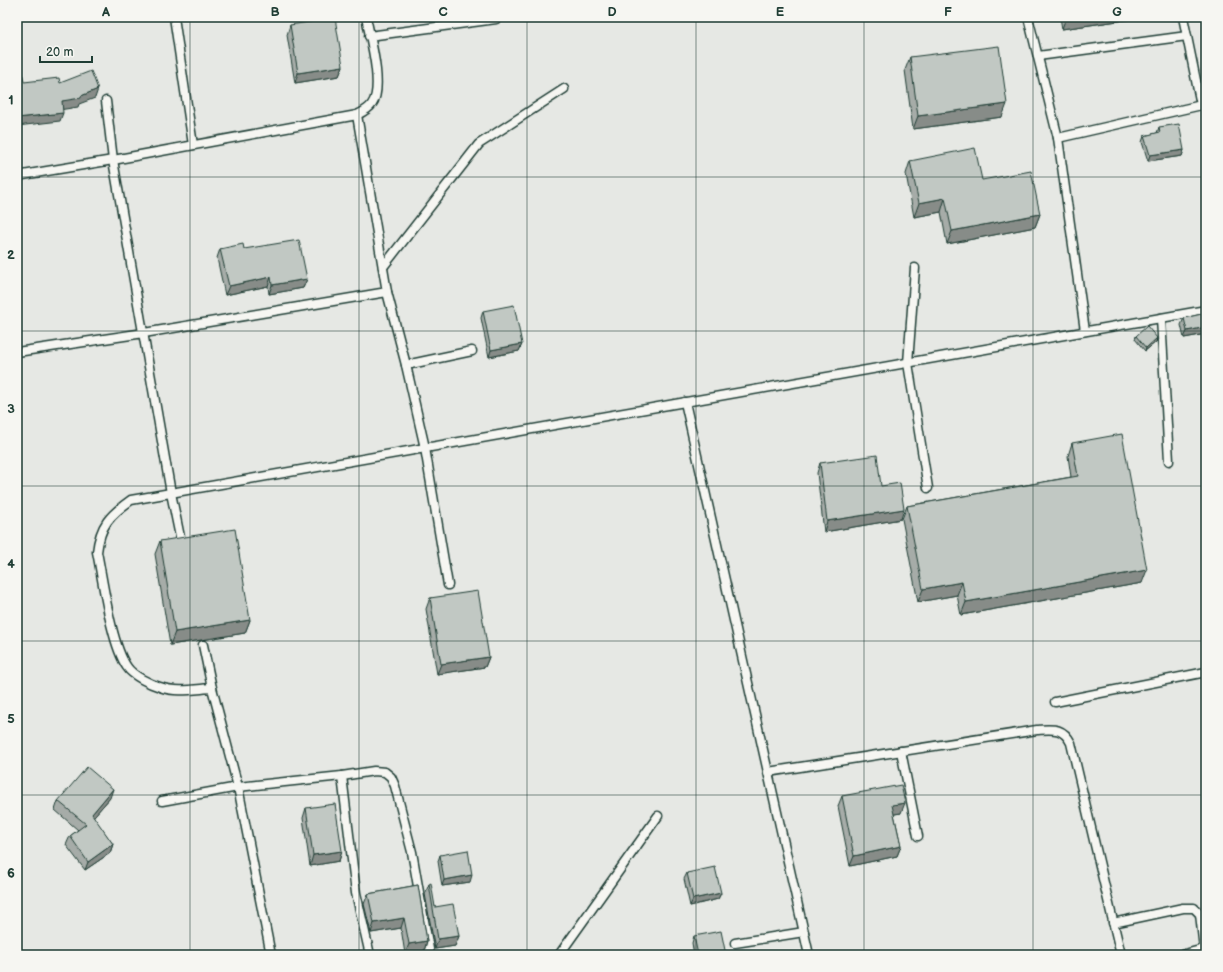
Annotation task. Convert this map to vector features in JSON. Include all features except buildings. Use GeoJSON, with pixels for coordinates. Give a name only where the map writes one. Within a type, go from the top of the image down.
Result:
{"type":"FeatureCollection","features":[{"type":"Feature","properties":{"kind":"lane"},"geometry":{"type":"LineString","coordinates":[[174,17],[193,145]]}},
{"type":"Feature","properties":{"kind":"lane"},"geometry":{"type":"LineString","coordinates":[[17,176],[113,160],[357,115],[367,110],[373,104],[376,96],[377,84],[366,17]]}},
{"type":"Feature","properties":{"kind":"lane"},"geometry":{"type":"LineString","coordinates":[[369,36],[496,19],[496,17]]}},
{"type":"Feature","properties":{"kind":"lane"},"geometry":{"type":"LineString","coordinates":[[1028,17],[1058,138],[1085,332]]}},
{"type":"Feature","properties":{"kind":"lane"},"geometry":{"type":"LineString","coordinates":[[1058,138],[1204,105],[1183,17]]}},
{"type":"Feature","properties":{"kind":"lane"},"geometry":{"type":"LineString","coordinates":[[1038,56],[1187,36]]}},
{"type":"Feature","properties":{"kind":"lane"},"geometry":{"type":"LineString","coordinates":[[383,267],[479,144],[564,89]]}},
{"type":"Feature","properties":{"kind":"lane"},"geometry":{"type":"LineString","coordinates":[[106,101],[113,160],[180,537]]}},
{"type":"Feature","properties":{"kind":"lane"},"geometry":{"type":"LineString","coordinates":[[357,115],[387,292],[425,448],[448,585]]}},
{"type":"Feature","properties":{"kind":"lane"},"geometry":{"type":"LineString","coordinates":[[915,268],[908,362],[928,488]]}},
{"type":"Feature","properties":{"kind":"lane"},"geometry":{"type":"LineString","coordinates":[[17,352],[144,333],[387,292]]}},
{"type":"Feature","properties":{"kind":"lane"},"geometry":{"type":"LineString","coordinates":[[212,688],[176,690],[161,688],[146,681],[127,668],[117,646],[98,552],[99,536],[107,521],[118,509],[131,500],[1206,310]]}},
{"type":"Feature","properties":{"kind":"lane"},"geometry":{"type":"LineString","coordinates":[[1161,318],[1169,461]]}},
{"type":"Feature","properties":{"kind":"lane"},"geometry":{"type":"LineString","coordinates":[[406,365],[472,351]]}},
{"type":"Feature","properties":{"kind":"lane"},"geometry":{"type":"LineString","coordinates":[[686,402],[809,955]]}},
{"type":"Feature","properties":{"kind":"lane"},"geometry":{"type":"LineString","coordinates":[[203,646],[212,688],[238,787],[271,955]]}},
{"type":"Feature","properties":{"kind":"lane"},"geometry":{"type":"LineString","coordinates":[[1055,702],[1206,672]]}},
{"type":"Feature","properties":{"kind":"lane"},"geometry":{"type":"LineString","coordinates":[[768,772],[1037,730],[1057,729],[1062,731],[1071,743],[1120,955]]}},
{"type":"Feature","properties":{"kind":"lane"},"geometry":{"type":"LineString","coordinates":[[901,751],[918,836]]}},
{"type":"Feature","properties":{"kind":"lane"},"geometry":{"type":"LineString","coordinates":[[162,801],[238,787],[342,776],[374,771],[385,772],[392,777],[412,852],[430,955]]}},
{"type":"Feature","properties":{"kind":"lane"},"geometry":{"type":"LineString","coordinates":[[342,776],[356,893],[370,955]]}},
{"type":"Feature","properties":{"kind":"lane"},"geometry":{"type":"LineString","coordinates":[[559,955],[658,816]]}},
{"type":"Feature","properties":{"kind":"lane"},"geometry":{"type":"LineString","coordinates":[[1113,923],[1183,908],[1194,908],[1200,914],[1205,952],[1181,955]]}},
{"type":"Feature","properties":{"kind":"lane"},"geometry":{"type":"LineString","coordinates":[[735,943],[804,932]]}},
{"type":"Feature","properties":{"kind":"shaded area"},"geometry":{"type":"Polygon","coordinates":[[[17,17],[1206,17],[1206,955],[17,955],[17,17]]]}}]}
